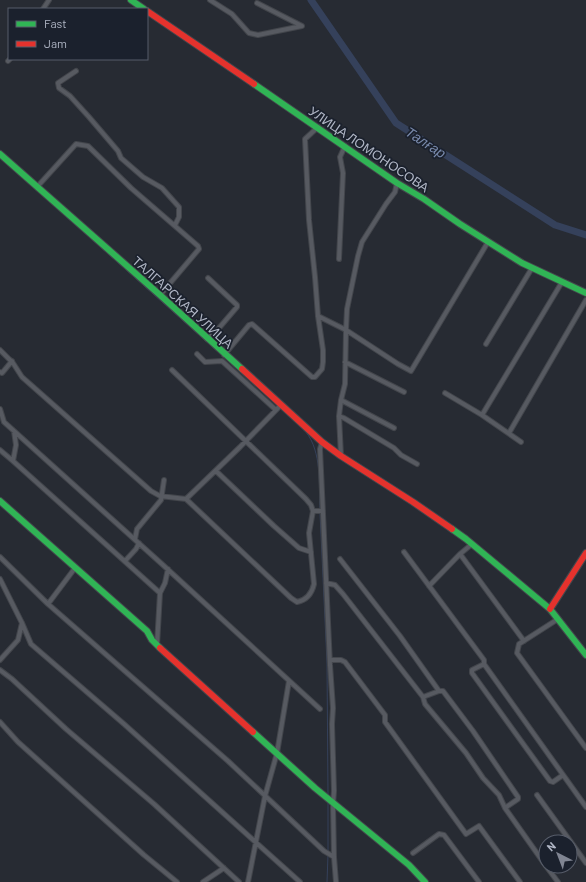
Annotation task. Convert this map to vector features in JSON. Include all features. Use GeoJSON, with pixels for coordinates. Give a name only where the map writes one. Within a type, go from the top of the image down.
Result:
{"type":"FeatureCollection","features":[{"type":"Feature","properties":{"kind":"street"},"geometry":{"type":"LineString","coordinates":[[131,0],[143,8]]}},
{"type":"Feature","properties":{"kind":"street"},"geometry":{"type":"LineString","coordinates":[[210,0],[232,14],[249,33],[258,35],[302,26],[257,3]]}},
{"type":"Feature","properties":{"kind":"street","name":"УЛИЦА ЛОМОНОСОВА"},"geometry":{"type":"LineString","coordinates":[[148,12],[318,127],[397,183],[424,199],[488,242],[522,263],[586,293]]}},
{"type":"Feature","properties":{"kind":"street"},"geometry":{"type":"LineString","coordinates":[[76,71],[58,83],[59,88],[70,96],[118,151],[121,158],[143,177],[162,188],[179,207],[179,217],[175,225]]}},
{"type":"Feature","properties":{"kind":"street"},"geometry":{"type":"LineString","coordinates":[[224,355],[249,325],[252,324],[312,377],[314,378],[322,369],[324,362],[323,350],[308,220],[305,139],[318,127]]}},
{"type":"Feature","properties":{"kind":"street"},"geometry":{"type":"LineString","coordinates":[[37,187],[76,144],[88,146],[131,188],[198,246],[199,249],[160,295]]}},
{"type":"Feature","properties":{"kind":"street"},"geometry":{"type":"LineString","coordinates":[[339,259],[343,173],[340,157],[345,146]]}},
{"type":"Feature","properties":{"kind":"street","name":"ТАЛГАРСКАЯ УЛИЦА"},"geometry":{"type":"LineString","coordinates":[[0,154],[160,295],[279,407],[341,456],[413,502],[472,544],[550,608],[586,655]]}},
{"type":"Feature","properties":{"kind":"street"},"geometry":{"type":"LineString","coordinates":[[341,456],[339,416],[345,384],[346,330],[358,256],[362,242],[395,192],[397,183]]}},
{"type":"Feature","properties":{"kind":"street"},"geometry":{"type":"LineString","coordinates":[[318,316],[346,330],[398,364],[411,370],[488,242]]}},
{"type":"Feature","properties":{"kind":"street"},"geometry":{"type":"LineString","coordinates":[[486,344],[532,268]]}},
{"type":"Feature","properties":{"kind":"street"},"geometry":{"type":"LineString","coordinates":[[207,339],[219,328],[237,307],[237,305],[208,278]]}},
{"type":"Feature","properties":{"kind":"street"},"geometry":{"type":"LineString","coordinates":[[482,415],[562,282]]}},
{"type":"Feature","properties":{"kind":"street"},"geometry":{"type":"LineString","coordinates":[[509,433],[586,300]]}},
{"type":"Feature","properties":{"kind":"street"},"geometry":{"type":"LineString","coordinates":[[0,350],[19,370],[22,377],[151,491],[160,496],[186,499],[291,598],[297,602],[303,601],[312,590],[314,584],[309,533],[313,510],[311,505],[172,370]]}},
{"type":"Feature","properties":{"kind":"street"},"geometry":{"type":"LineString","coordinates":[[186,499],[279,407],[222,361],[205,362],[197,354]]}},
{"type":"Feature","properties":{"kind":"street"},"geometry":{"type":"LineString","coordinates":[[0,372],[2,373],[12,362]]}},
{"type":"Feature","properties":{"kind":"street"},"geometry":{"type":"LineString","coordinates":[[345,362],[404,392]]}},
{"type":"Feature","properties":{"kind":"street"},"geometry":{"type":"LineString","coordinates":[[445,393],[482,415],[521,442]]}},
{"type":"Feature","properties":{"kind":"street"},"geometry":{"type":"LineString","coordinates":[[341,400],[394,428]]}},
{"type":"Feature","properties":{"kind":"street"},"geometry":{"type":"LineString","coordinates":[[0,410],[4,422],[135,539],[320,709]]}},
{"type":"Feature","properties":{"kind":"street"},"geometry":{"type":"LineString","coordinates":[[339,416],[388,444],[401,455],[417,464]]}},
{"type":"Feature","properties":{"kind":"street"},"geometry":{"type":"LineString","coordinates":[[12,461],[16,445],[14,430]]}},
{"type":"Feature","properties":{"kind":"street"},"geometry":{"type":"LineString","coordinates":[[322,442],[320,449],[321,511],[333,708],[334,791],[329,801],[336,882]]}},
{"type":"Feature","properties":{"kind":"street"},"geometry":{"type":"LineString","coordinates":[[0,450],[160,593]]}},
{"type":"Feature","properties":{"kind":"street"},"geometry":{"type":"LineString","coordinates":[[216,471],[299,548],[311,552]]}},
{"type":"Feature","properties":{"kind":"street"},"geometry":{"type":"LineString","coordinates":[[135,539],[137,529],[161,500],[160,496],[164,480]]}},
{"type":"Feature","properties":{"kind":"street"},"geometry":{"type":"LineString","coordinates":[[0,501],[147,632],[157,645],[329,801],[409,865],[425,882]]}},
{"type":"Feature","properties":{"kind":"street"},"geometry":{"type":"LineString","coordinates":[[313,510],[321,511]]}},
{"type":"Feature","properties":{"kind":"street"},"geometry":{"type":"LineString","coordinates":[[125,561],[136,549],[139,543]]}},
{"type":"Feature","properties":{"kind":"street"},"geometry":{"type":"LineString","coordinates":[[429,586],[460,554],[472,544]]}},
{"type":"Feature","properties":{"kind":"street"},"geometry":{"type":"LineString","coordinates":[[404,552],[484,660],[484,664],[586,807]]}},
{"type":"Feature","properties":{"kind":"street"},"geometry":{"type":"LineString","coordinates":[[550,608],[586,553]]}},
{"type":"Feature","properties":{"kind":"street"},"geometry":{"type":"LineString","coordinates":[[460,554],[524,641]]}},
{"type":"Feature","properties":{"kind":"street"},"geometry":{"type":"LineString","coordinates":[[0,557],[48,604],[228,761],[334,858]]}},
{"type":"Feature","properties":{"kind":"street"},"geometry":{"type":"LineString","coordinates":[[340,559],[400,636],[439,691],[443,691],[473,731],[518,797],[518,799],[505,808]]}},
{"type":"Feature","properties":{"kind":"street"},"geometry":{"type":"LineString","coordinates":[[48,604],[75,568]]}},
{"type":"Feature","properties":{"kind":"street"},"geometry":{"type":"LineString","coordinates":[[157,645],[160,593],[165,583],[168,569]]}},
{"type":"Feature","properties":{"kind":"street"},"geometry":{"type":"LineString","coordinates":[[0,579],[31,644],[124,724],[300,882]]}},
{"type":"Feature","properties":{"kind":"street"},"geometry":{"type":"LineString","coordinates":[[326,583],[335,585],[343,594],[423,698],[425,704],[466,753],[483,778],[499,794],[505,808],[538,855]]}},
{"type":"Feature","properties":{"kind":"street"},"geometry":{"type":"LineString","coordinates":[[558,620],[519,644],[517,653],[586,748]]}},
{"type":"Feature","properties":{"kind":"street"},"geometry":{"type":"LineString","coordinates":[[0,660],[18,640],[22,623]]}},
{"type":"Feature","properties":{"kind":"street"},"geometry":{"type":"LineString","coordinates":[[330,660],[341,660],[345,662],[385,715],[385,722],[466,834],[479,826],[520,882]]}},
{"type":"Feature","properties":{"kind":"street"},"geometry":{"type":"LineString","coordinates":[[484,664],[472,670],[472,672],[550,781],[553,782],[563,775]]}},
{"type":"Feature","properties":{"kind":"street"},"geometry":{"type":"LineString","coordinates":[[0,670],[154,804],[239,882]]}},
{"type":"Feature","properties":{"kind":"street"},"geometry":{"type":"LineString","coordinates":[[248,882],[265,796],[277,754],[289,681]]}},
{"type":"Feature","properties":{"kind":"street"},"geometry":{"type":"LineString","coordinates":[[423,698],[439,691]]}},
{"type":"Feature","properties":{"kind":"street"},"geometry":{"type":"LineString","coordinates":[[0,722],[18,742],[144,855],[177,882]]}},
{"type":"Feature","properties":{"kind":"street"},"geometry":{"type":"LineString","coordinates":[[537,795],[586,863]]}},
{"type":"Feature","properties":{"kind":"street"},"geometry":{"type":"LineString","coordinates":[[414,853],[439,834],[444,835],[479,882]]}},
{"type":"Feature","properties":{"kind":"street"},"geometry":{"type":"LineString","coordinates":[[203,882],[224,868]]}},
{"type":"Feature","properties":{"kind":"waterway","name":"Талғар"},"geometry":{"type":"LineString","coordinates":[[311,0],[396,123],[555,225],[586,235]]}},
{"type":"Feature","properties":{"kind":"waterway"},"geometry":{"type":"LineString","coordinates":[[59,210],[264,393]]}},
{"type":"Feature","properties":{"kind":"waterway"},"geometry":{"type":"LineString","coordinates":[[306,432],[315,449],[319,469],[320,510]]}},
{"type":"Feature","properties":{"kind":"waterway"},"geometry":{"type":"LineString","coordinates":[[320,513],[327,663],[328,795]]}},
{"type":"Feature","properties":{"kind":"waterway"},"geometry":{"type":"LineString","coordinates":[[328,803],[328,851]]}},
{"type":"Feature","properties":{"kind":"waterway"},"geometry":{"type":"LineString","coordinates":[[327,882],[328,855]]}},
{"type":"Feature","properties":{"kind":"traffic: fast"},"geometry":{"type":"LineString","coordinates":[[131,0],[143,8]]}},
{"type":"Feature","properties":{"kind":"traffic: fast"},"geometry":{"type":"LineString","coordinates":[[254,84],[397,183],[424,199],[460,224],[522,263],[586,293]]}},
{"type":"Feature","properties":{"kind":"traffic: fast"},"geometry":{"type":"LineString","coordinates":[[0,154],[242,369]]}},
{"type":"Feature","properties":{"kind":"traffic: fast"},"geometry":{"type":"LineString","coordinates":[[0,501],[147,631],[152,640],[160,648]]}},
{"type":"Feature","properties":{"kind":"traffic: fast"},"geometry":{"type":"LineString","coordinates":[[452,529],[550,609],[586,655]]}},
{"type":"Feature","properties":{"kind":"traffic: fast"},"geometry":{"type":"LineString","coordinates":[[253,732],[315,788],[409,865],[425,882]]}},
{"type":"Feature","properties":{"kind":"traffic: jam"},"geometry":{"type":"LineString","coordinates":[[148,12],[254,84]]}},
{"type":"Feature","properties":{"kind":"traffic: jam"},"geometry":{"type":"LineString","coordinates":[[242,369],[322,442],[452,529]]}},
{"type":"Feature","properties":{"kind":"traffic: jam"},"geometry":{"type":"LineString","coordinates":[[550,609],[586,553]]}},
{"type":"Feature","properties":{"kind":"traffic: jam"},"geometry":{"type":"LineString","coordinates":[[160,648],[253,732]]}}]}
